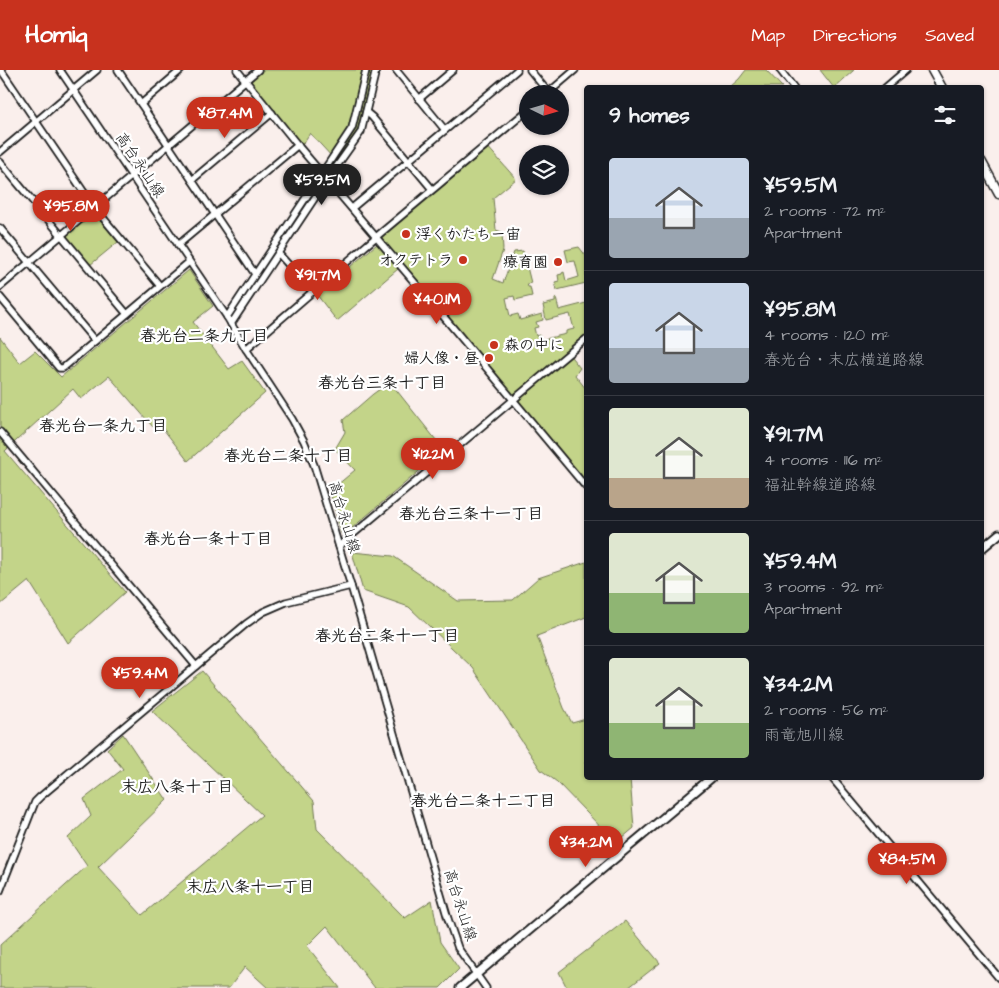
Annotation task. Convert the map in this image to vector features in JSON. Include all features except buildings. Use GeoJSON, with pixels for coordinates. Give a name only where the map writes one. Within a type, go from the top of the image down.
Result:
{"type":"FeatureCollection","features":[{"type":"Feature","properties":{"kind":"highway"},"geometry":{"type":"LineString","coordinates":[[932,70],[940,85]]}},
{"type":"Feature","properties":{"kind":"highway"},"geometry":{"type":"LineString","coordinates":[[984,166],[999,194]]}},
{"type":"Feature","properties":{"kind":"main road"},"geometry":{"type":"LineString","coordinates":[[984,546],[999,534]]}},
{"type":"Feature","properties":{"kind":"main road"},"geometry":{"type":"LineString","coordinates":[[460,988],[709,780]]}},
{"type":"Feature","properties":{"kind":"street"},"geometry":{"type":"LineString","coordinates":[[1,70],[94,207],[160,286]]}},
{"type":"Feature","properties":{"kind":"street","name":"高台永山線"},"geometry":{"type":"LineString","coordinates":[[60,70],[227,317],[304,441],[314,465],[339,546],[448,919],[458,948],[486,988]]}},
{"type":"Feature","properties":{"kind":"street"},"geometry":{"type":"LineString","coordinates":[[0,152],[97,70]]}},
{"type":"Feature","properties":{"kind":"street"},"geometry":{"type":"LineString","coordinates":[[118,70],[255,274]]}},
{"type":"Feature","properties":{"kind":"street"},"geometry":{"type":"LineString","coordinates":[[141,104],[181,70]]}},
{"type":"Feature","properties":{"kind":"street"},"geometry":{"type":"LineString","coordinates":[[237,70],[584,485]]}},
{"type":"Feature","properties":{"kind":"street"},"geometry":{"type":"LineString","coordinates":[[0,287],[258,70]]}},
{"type":"Feature","properties":{"kind":"street"},"geometry":{"type":"LineString","coordinates":[[227,317],[352,128],[366,70]]}},
{"type":"Feature","properties":{"kind":"street"},"geometry":{"type":"LineString","coordinates":[[231,324],[360,132],[376,70]]}},
{"type":"Feature","properties":{"kind":"street"},"geometry":{"type":"LineString","coordinates":[[396,70],[445,130]]}},
{"type":"Feature","properties":{"kind":"street"},"geometry":{"type":"LineString","coordinates":[[419,99],[453,70]]}},
{"type":"Feature","properties":{"kind":"street"},"geometry":{"type":"LineString","coordinates":[[352,208],[517,70]]}},
{"type":"Feature","properties":{"kind":"street"},"geometry":{"type":"LineString","coordinates":[[530,70],[542,85]]}},
{"type":"Feature","properties":{"kind":"street"},"geometry":{"type":"LineString","coordinates":[[557,85],[575,70]]}},
{"type":"Feature","properties":{"kind":"street"},"geometry":{"type":"LineString","coordinates":[[780,70],[792,85]]}},
{"type":"Feature","properties":{"kind":"street"},"geometry":{"type":"LineString","coordinates":[[888,85],[906,70]]}},
{"type":"Feature","properties":{"kind":"street"},"geometry":{"type":"LineString","coordinates":[[366,112],[432,190]]}},
{"type":"Feature","properties":{"kind":"street"},"geometry":{"type":"LineString","coordinates":[[192,180],[272,113]]}},
{"type":"Feature","properties":{"kind":"street"},"geometry":{"type":"LineString","coordinates":[[246,349],[519,118]]}},
{"type":"Feature","properties":{"kind":"street"},"geometry":{"type":"LineString","coordinates":[[178,245],[298,145]]}},
{"type":"Feature","properties":{"kind":"street"},"geometry":{"type":"LineString","coordinates":[[0,162],[127,314]]}},
{"type":"Feature","properties":{"kind":"street"},"geometry":{"type":"LineString","coordinates":[[0,228],[95,341]]}},
{"type":"Feature","properties":{"kind":"street"},"geometry":{"type":"LineString","coordinates":[[278,253],[313,292]]}},
{"type":"Feature","properties":{"kind":"street"},"geometry":{"type":"LineString","coordinates":[[0,297],[60,368],[63,368],[189,262]]}},
{"type":"Feature","properties":{"kind":"street"},"geometry":{"type":"LineString","coordinates":[[339,546],[584,341]]}},
{"type":"Feature","properties":{"kind":"street"},"geometry":{"type":"LineString","coordinates":[[0,432],[196,666]]}},
{"type":"Feature","properties":{"kind":"street"},"geometry":{"type":"LineString","coordinates":[[0,891],[35,802],[40,797],[246,624],[263,612],[286,602],[351,586]]}},
{"type":"Feature","properties":{"kind":"street"},"geometry":{"type":"LineString","coordinates":[[834,780],[999,978]]}},
{"type":"Feature","properties":{"kind":"green space"},"geometry":{"type":"Polygon","coordinates":[[[258,70],[366,70],[352,128],[333,158],[310,133],[300,148],[246,81],[258,70]]]}},
{"type":"Feature","properties":{"kind":"green space"},"geometry":{"type":"Polygon","coordinates":[[[746,70],[766,70],[780,85],[732,85],[746,70]]]}},
{"type":"Feature","properties":{"kind":"green space"},"geometry":{"type":"Polygon","coordinates":[[[820,70],[854,70],[837,85],[832,85],[820,70]]]}},
{"type":"Feature","properties":{"kind":"green space"},"geometry":{"type":"Polygon","coordinates":[[[369,72],[373,72],[359,131],[328,176],[326,172],[354,129],[369,72]]]}},
{"type":"Feature","properties":{"kind":"green space"},"geometry":{"type":"Polygon","coordinates":[[[486,145],[516,179],[493,198],[496,230],[502,232],[503,250],[493,279],[503,283],[514,252],[523,251],[531,283],[527,284],[530,287],[532,296],[515,300],[514,296],[506,298],[510,316],[518,314],[520,320],[542,314],[543,320],[536,322],[538,327],[534,328],[536,336],[539,335],[541,340],[566,334],[566,331],[574,329],[570,314],[546,320],[543,305],[555,302],[555,298],[559,310],[584,304],[584,341],[568,353],[580,368],[575,375],[584,386],[584,485],[376,237],[486,145]]]}},
{"type":"Feature","properties":{"kind":"green space"},"geometry":{"type":"Polygon","coordinates":[[[320,181],[324,182],[234,320],[230,318],[320,181]]]}},
{"type":"Feature","properties":{"kind":"green space"},"geometry":{"type":"Polygon","coordinates":[[[94,213],[118,242],[90,265],[66,236],[94,213]]]}},
{"type":"Feature","properties":{"kind":"green space"},"geometry":{"type":"Polygon","coordinates":[[[377,244],[398,269],[337,321],[317,295],[377,244]]]}},
{"type":"Feature","properties":{"kind":"green space"},"geometry":{"type":"Polygon","coordinates":[[[579,247],[584,253],[584,283],[557,290],[555,282],[559,281],[558,275],[564,272],[566,281],[579,277],[575,261],[568,262],[565,250],[579,247]]]}},
{"type":"Feature","properties":{"kind":"green space"},"geometry":{"type":"Polygon","coordinates":[[[189,270],[213,306],[193,322],[229,369],[242,361],[265,393],[188,461],[157,421],[153,427],[109,376],[81,399],[73,389],[5,451],[125,592],[68,643],[29,581],[0,605],[0,337],[20,363],[35,351],[61,377],[189,270]]]}},
{"type":"Feature","properties":{"kind":"green space"},"geometry":{"type":"Polygon","coordinates":[[[390,382],[444,450],[345,534],[341,533],[330,491],[355,470],[335,449],[345,432],[343,420],[390,382]]]}},
{"type":"Feature","properties":{"kind":"green space"},"geometry":{"type":"Polygon","coordinates":[[[352,552],[393,556],[458,601],[513,600],[538,578],[584,563],[584,618],[537,636],[564,708],[572,723],[584,720],[584,780],[630,780],[634,828],[616,843],[557,782],[541,770],[473,668],[409,607],[363,591],[352,552]]]}},
{"type":"Feature","properties":{"kind":"green space"},"geometry":{"type":"Polygon","coordinates":[[[202,671],[314,801],[317,829],[405,918],[432,900],[440,942],[459,969],[440,988],[375,988],[327,926],[307,946],[340,988],[268,988],[245,967],[229,988],[0,988],[0,945],[87,866],[68,838],[91,816],[84,799],[123,769],[107,749],[123,734],[167,800],[98,867],[142,915],[262,815],[152,711],[202,671]]]}},
{"type":"Feature","properties":{"kind":"green space"},"geometry":{"type":"Polygon","coordinates":[[[625,921],[660,963],[628,988],[567,988],[559,972],[625,921]]]}},
{"type":"Feature","properties":{"kind":"place","name":"浮くかたちー宙"},"geometry":{"type":"Point","coordinates":[406,234]}},
{"type":"Feature","properties":{"kind":"place","name":"オクテトラ"},"geometry":{"type":"Point","coordinates":[463,260]}},
{"type":"Feature","properties":{"kind":"place","name":"療育園"},"geometry":{"type":"Point","coordinates":[558,262]}},
{"type":"Feature","properties":{"kind":"place","name":"森の中に"},"geometry":{"type":"Point","coordinates":[494,345]}},
{"type":"Feature","properties":{"kind":"place","name":"婦人像・昼"},"geometry":{"type":"Point","coordinates":[489,358]}},
{"type":"Feature","properties":{"kind":"district","name":"春光台二条九丁目"},"geometry":{"type":"Point","coordinates":[204,336]}},
{"type":"Feature","properties":{"kind":"district","name":"春光台三条十丁目"},"geometry":{"type":"Point","coordinates":[382,383]}},
{"type":"Feature","properties":{"kind":"district","name":"春光台一条九丁目"},"geometry":{"type":"Point","coordinates":[103,426]}},
{"type":"Feature","properties":{"kind":"district","name":"春光台二条十丁目"},"geometry":{"type":"Point","coordinates":[288,456]}},
{"type":"Feature","properties":{"kind":"district","name":"春光台三条十一丁目"},"geometry":{"type":"Point","coordinates":[471,514]}},
{"type":"Feature","properties":{"kind":"district","name":"春光台一条十丁目"},"geometry":{"type":"Point","coordinates":[208,539]}},
{"type":"Feature","properties":{"kind":"district","name":"春光台二条十一丁目"},"geometry":{"type":"Point","coordinates":[387,636]}},
{"type":"Feature","properties":{"kind":"district","name":"末広八条十丁目"},"geometry":{"type":"Point","coordinates":[177,787]}},
{"type":"Feature","properties":{"kind":"district","name":"春光台二条十二丁目"},"geometry":{"type":"Point","coordinates":[483,801]}},
{"type":"Feature","properties":{"kind":"district","name":"末広八条十一丁目"},"geometry":{"type":"Point","coordinates":[250,887]}}]}
